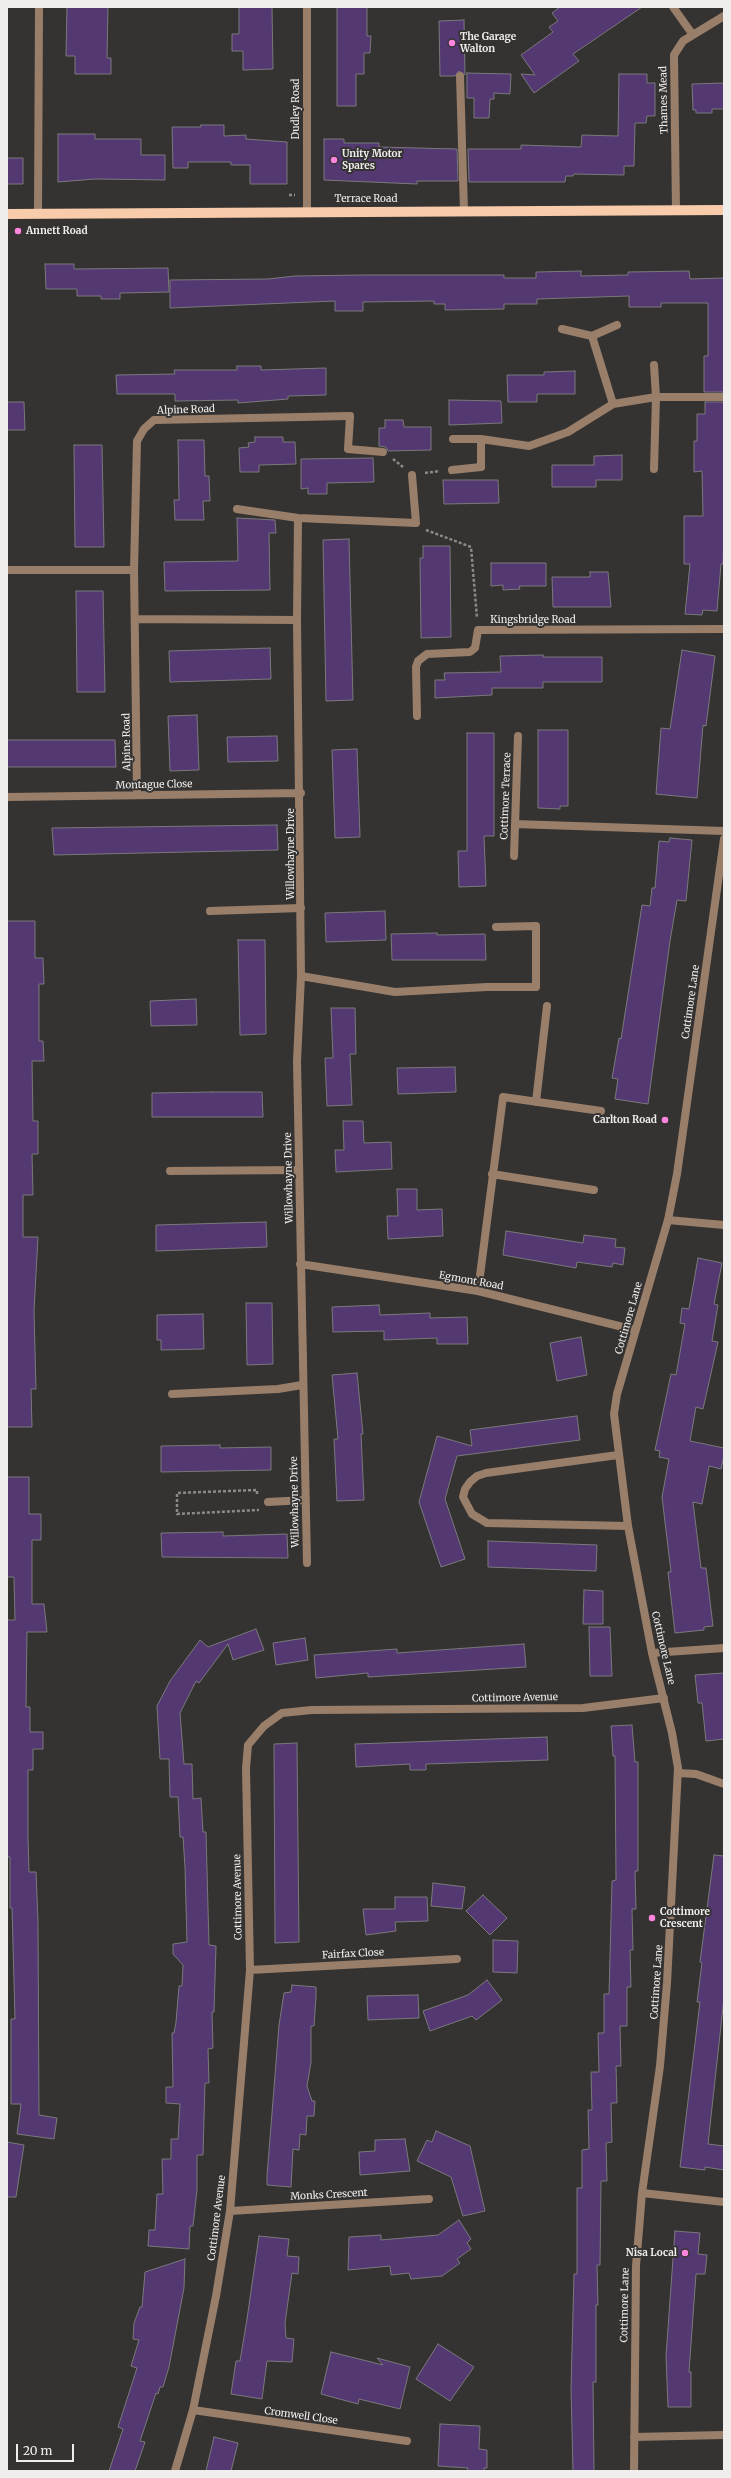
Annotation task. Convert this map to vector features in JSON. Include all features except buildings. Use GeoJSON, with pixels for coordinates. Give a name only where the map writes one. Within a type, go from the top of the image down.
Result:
{"type":"FeatureCollection","features":[{"type":"Feature","properties":{"kind":"main road","name":"Terrace Road"},"geometry":{"type":"LineString","coordinates":[[7,214],[307,211],[724,210]]}},
{"type":"Feature","properties":{"kind":"street"},"geometry":{"type":"LineString","coordinates":[[38,213],[39,7]]}},
{"type":"Feature","properties":{"kind":"street","name":"Dudley Road"},"geometry":{"type":"LineString","coordinates":[[307,7],[307,211]]}},
{"type":"Feature","properties":{"kind":"street"},"geometry":{"type":"LineString","coordinates":[[673,7],[693,35]]}},
{"type":"Feature","properties":{"kind":"street","name":"Thames Mead"},"geometry":{"type":"LineString","coordinates":[[676,210],[672,66],[678,47],[693,35],[724,16]]}},
{"type":"Feature","properties":{"kind":"street"},"geometry":{"type":"LineString","coordinates":[[460,76],[464,211]]}},
{"type":"Feature","properties":{"kind":"street"},"geometry":{"type":"LineString","coordinates":[[562,328],[592,336],[617,325]]}},
{"type":"Feature","properties":{"kind":"street"},"geometry":{"type":"LineString","coordinates":[[592,336],[613,404]]}},
{"type":"Feature","properties":{"kind":"street"},"geometry":{"type":"LineString","coordinates":[[654,365],[656,397],[654,469]]}},
{"type":"Feature","properties":{"kind":"street"},"geometry":{"type":"LineString","coordinates":[[452,438],[481,438],[529,446],[568,432],[613,404],[656,397],[724,397]]}},
{"type":"Feature","properties":{"kind":"street","name":"Alpine Road"},"geometry":{"type":"LineString","coordinates":[[138,795],[134,570],[137,441],[144,429],[154,420],[350,416],[348,449],[383,452]]}},
{"type":"Feature","properties":{"kind":"street"},"geometry":{"type":"LineString","coordinates":[[452,470],[481,467],[481,438]]}},
{"type":"Feature","properties":{"kind":"street"},"geometry":{"type":"LineString","coordinates":[[237,509],[298,518],[416,523],[412,475]]}},
{"type":"Feature","properties":{"kind":"street","name":"Willowhayne Drive"},"geometry":{"type":"LineString","coordinates":[[298,518],[297,620],[301,793],[302,976],[297,1061],[302,1385],[307,1563]]}},
{"type":"Feature","properties":{"kind":"street"},"geometry":{"type":"LineString","coordinates":[[7,570],[134,570]]}},
{"type":"Feature","properties":{"kind":"street"},"geometry":{"type":"LineString","coordinates":[[135,619],[297,620]]}},
{"type":"Feature","properties":{"kind":"street","name":"Kingsbridge Road"},"geometry":{"type":"LineString","coordinates":[[417,716],[416,667],[418,661],[427,654],[470,652],[475,648],[478,630],[724,629]]}},
{"type":"Feature","properties":{"kind":"street","name":"Cottimore Terrace"},"geometry":{"type":"LineString","coordinates":[[514,856],[518,736]]}},
{"type":"Feature","properties":{"kind":"street","name":"Montague Close"},"geometry":{"type":"LineString","coordinates":[[7,797],[301,793]]}},
{"type":"Feature","properties":{"kind":"street"},"geometry":{"type":"LineString","coordinates":[[515,824],[724,831]]}},
{"type":"Feature","properties":{"kind":"street","name":"Cottimore Lane"},"geometry":{"type":"LineString","coordinates":[[634,2471],[636,2266],[642,2193],[660,2066],[667,1983],[678,1773],[664,1698],[652,1653],[628,1526],[614,1414],[617,1394],[668,1220],[677,1174],[724,839]]}},
{"type":"Feature","properties":{"kind":"street"},"geometry":{"type":"LineString","coordinates":[[210,911],[301,908]]}},
{"type":"Feature","properties":{"kind":"street"},"geometry":{"type":"LineString","coordinates":[[302,976],[395,992],[487,987],[536,987],[536,926],[496,927]]}},
{"type":"Feature","properties":{"kind":"street"},"geometry":{"type":"LineString","coordinates":[[536,1102],[547,1006]]}},
{"type":"Feature","properties":{"kind":"street"},"geometry":{"type":"LineString","coordinates":[[478,1291],[502,1098],[601,1111]]}},
{"type":"Feature","properties":{"kind":"street"},"geometry":{"type":"LineString","coordinates":[[170,1171],[298,1170]]}},
{"type":"Feature","properties":{"kind":"street"},"geometry":{"type":"LineString","coordinates":[[492,1174],[594,1190]]}},
{"type":"Feature","properties":{"kind":"street"},"geometry":{"type":"LineString","coordinates":[[668,1220],[724,1225]]}},
{"type":"Feature","properties":{"kind":"street","name":"Egmont Road"},"geometry":{"type":"LineString","coordinates":[[300,1264],[478,1291],[636,1330]]}},
{"type":"Feature","properties":{"kind":"street"},"geometry":{"type":"LineString","coordinates":[[172,1394],[278,1389],[302,1385]]}},
{"type":"Feature","properties":{"kind":"street"},"geometry":{"type":"LineString","coordinates":[[618,1454],[486,1473],[477,1476],[470,1482],[465,1489],[463,1497],[472,1514],[487,1523],[628,1526]]}},
{"type":"Feature","properties":{"kind":"street"},"geometry":{"type":"LineString","coordinates":[[268,1502],[305,1500]]}},
{"type":"Feature","properties":{"kind":"street"},"geometry":{"type":"LineString","coordinates":[[652,1653],[724,1648]]}},
{"type":"Feature","properties":{"kind":"street","name":"Cottimore Avenue"},"geometry":{"type":"LineString","coordinates":[[175,2471],[193,2410],[216,2296],[230,2211],[250,1970],[246,1768],[248,1745],[264,1726],[282,1713],[312,1710],[583,1708],[664,1698]]}},
{"type":"Feature","properties":{"kind":"street"},"geometry":{"type":"LineString","coordinates":[[678,1773],[696,1774],[724,1784]]}},
{"type":"Feature","properties":{"kind":"street","name":"Fairfax Close"},"geometry":{"type":"LineString","coordinates":[[250,1970],[457,1959]]}},
{"type":"Feature","properties":{"kind":"street"},"geometry":{"type":"LineString","coordinates":[[642,2193],[724,2202]]}},
{"type":"Feature","properties":{"kind":"street","name":"Monks Crescent"},"geometry":{"type":"LineString","coordinates":[[230,2211],[429,2200]]}},
{"type":"Feature","properties":{"kind":"street","name":"Cromwell Close"},"geometry":{"type":"LineString","coordinates":[[193,2410],[407,2441]]}},
{"type":"Feature","properties":{"kind":"street"},"geometry":{"type":"LineString","coordinates":[[634,2437],[724,2435]]}},
{"type":"Feature","properties":{"kind":"path"},"geometry":{"type":"LineString","coordinates":[[416,523],[435,534],[471,547],[478,630]]}},
{"type":"Feature","properties":{"kind":"path"},"geometry":{"type":"LineString","coordinates":[[257,1498],[257,1490],[177,1493],[177,1514],[257,1512],[257,1505]]}},
{"type":"Feature","properties":{"kind":"place","name":"The Garage Walton"},"geometry":{"type":"Point","coordinates":[452,43]}},
{"type":"Feature","properties":{"kind":"place","name":"Unity Motor Spares"},"geometry":{"type":"Point","coordinates":[334,160]}},
{"type":"Feature","properties":{"kind":"place","name":"Annett Road"},"geometry":{"type":"Point","coordinates":[18,231]}},
{"type":"Feature","properties":{"kind":"place","name":"Carlton Road"},"geometry":{"type":"Point","coordinates":[665,1120]}},
{"type":"Feature","properties":{"kind":"place","name":"Cottimore Crescent"},"geometry":{"type":"Point","coordinates":[652,1918]}},
{"type":"Feature","properties":{"kind":"place","name":"Nisa Local"},"geometry":{"type":"Point","coordinates":[685,2253]}}]}
